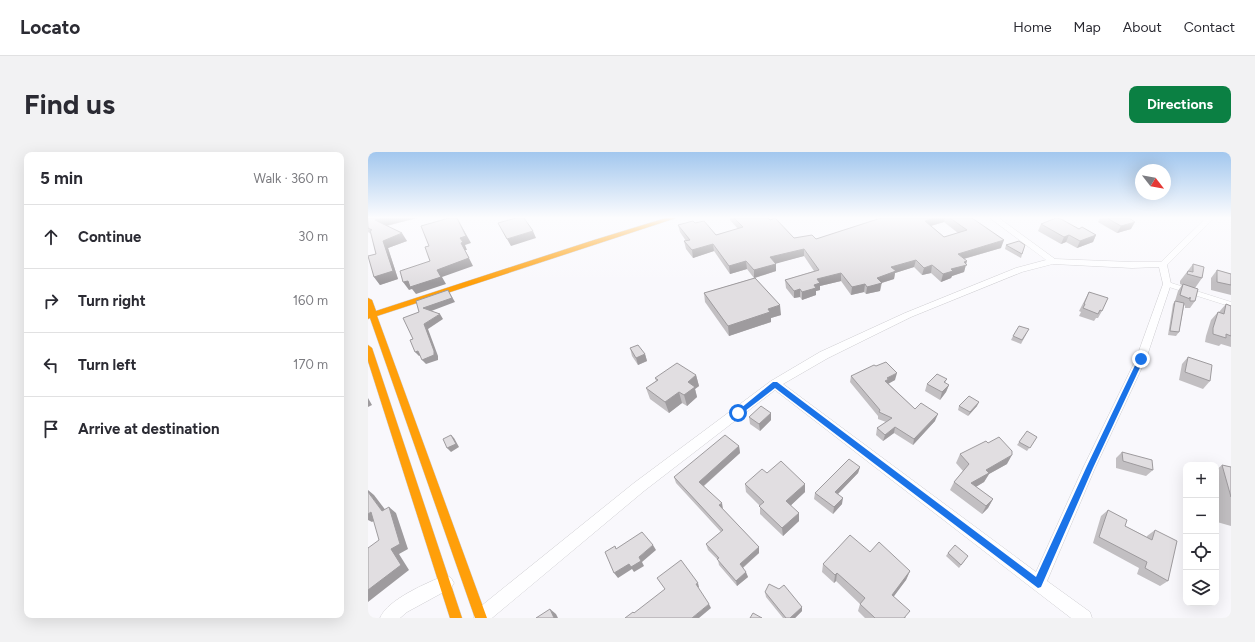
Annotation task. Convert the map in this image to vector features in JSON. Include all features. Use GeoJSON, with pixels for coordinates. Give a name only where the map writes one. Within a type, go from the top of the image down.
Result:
{"type":"FeatureCollection","features":[{"type":"Feature","properties":{"kind":"main road"},"geometry":{"type":"LineString","coordinates":[[370,310],[582,240]]}},
{"type":"Feature","properties":{"kind":"main road"},"geometry":{"type":"LineString","coordinates":[[370,310],[601,240]]}},
{"type":"Feature","properties":{"kind":"main road"},"geometry":{"type":"LineString","coordinates":[[370,310],[481,618]]}},
{"type":"Feature","properties":{"kind":"main road"},"geometry":{"type":"LineString","coordinates":[[368,348],[446,583],[456,618]]}},
{"type":"Feature","properties":{"kind":"street"},"geometry":{"type":"LineString","coordinates":[[1024,240],[1053,261]]}},
{"type":"Feature","properties":{"kind":"street"},"geometry":{"type":"LineString","coordinates":[[481,618],[639,488],[775,384],[824,355],[908,315],[1019,270],[1053,261],[1132,266],[1163,264],[1189,240]]}},
{"type":"Feature","properties":{"kind":"street"},"geometry":{"type":"LineString","coordinates":[[1038,584],[1089,468],[1141,359],[1166,284],[1167,279],[1163,264]]}},
{"type":"Feature","properties":{"kind":"street"},"geometry":{"type":"LineString","coordinates":[[775,384],[1084,618]]}},
{"type":"Feature","properties":{"kind":"street"},"geometry":{"type":"LineString","coordinates":[[388,618],[401,606],[446,583]]}},
{"type":"Feature","properties":{"kind":"lane"},"geometry":{"type":"LineString","coordinates":[[1166,284],[1230,304]]}},
{"type":"Feature","properties":{"kind":"building"},"geometry":{"type":"Polygon","coordinates":[[[372,240],[386,240],[383,241],[393,271],[374,277],[368,256],[376,254],[372,240]]]}},
{"type":"Feature","properties":{"kind":"building"},"geometry":{"type":"Polygon","coordinates":[[[426,240],[461,240],[463,242],[461,243],[469,258],[437,270],[441,277],[410,287],[408,281],[403,282],[400,271],[430,261],[425,247],[429,246],[426,240]]]}},
{"type":"Feature","properties":{"kind":"building"},"geometry":{"type":"Polygon","coordinates":[[[1004,240],[958,254],[967,261],[964,262],[967,265],[951,269],[953,271],[943,274],[932,265],[924,268],[916,260],[891,267],[896,271],[877,278],[882,283],[867,287],[865,284],[852,287],[841,273],[817,279],[820,283],[814,285],[816,288],[802,292],[800,289],[794,291],[785,280],[819,270],[804,249],[770,257],[776,264],[754,270],[746,261],[729,266],[713,244],[692,250],[684,241],[1004,240]]]}},
{"type":"Feature","properties":{"kind":"building"},"geometry":{"type":"Polygon","coordinates":[[[1019,241],[1025,245],[1022,254],[1006,245],[1019,241]]]}},
{"type":"Feature","properties":{"kind":"building"},"geometry":{"type":"Polygon","coordinates":[[[1193,264],[1204,267],[1202,278],[1187,274],[1188,271],[1193,272],[1193,264]]]}},
{"type":"Feature","properties":{"kind":"building"},"geometry":{"type":"Polygon","coordinates":[[[1217,270],[1231,274],[1231,285],[1217,282],[1217,270]]]}},
{"type":"Feature","properties":{"kind":"building"},"geometry":{"type":"Polygon","coordinates":[[[755,278],[780,305],[768,309],[770,312],[728,326],[704,293],[755,278]]]}},
{"type":"Feature","properties":{"kind":"building"},"geometry":{"type":"Polygon","coordinates":[[[1183,284],[1198,289],[1195,301],[1190,301],[1190,299],[1180,295],[1183,284]]]}},
{"type":"Feature","properties":{"kind":"building"},"geometry":{"type":"Polygon","coordinates":[[[448,290],[452,298],[423,308],[440,314],[424,324],[434,351],[434,355],[422,360],[418,351],[415,352],[410,340],[413,339],[403,318],[419,312],[416,301],[448,290]]]}},
{"type":"Feature","properties":{"kind":"building"},"geometry":{"type":"Polygon","coordinates":[[[1089,292],[1108,298],[1102,311],[1100,310],[1098,314],[1083,308],[1089,292]]]}},
{"type":"Feature","properties":{"kind":"building"},"geometry":{"type":"Polygon","coordinates":[[[1175,301],[1184,303],[1179,332],[1170,331],[1175,301]]]}},
{"type":"Feature","properties":{"kind":"building"},"geometry":{"type":"Polygon","coordinates":[[[1226,304],[1231,306],[1231,336],[1226,334],[1226,338],[1213,334],[1213,328],[1218,312],[1224,314],[1226,304]]]}},
{"type":"Feature","properties":{"kind":"building"},"geometry":{"type":"Polygon","coordinates":[[[1019,326],[1029,329],[1022,340],[1013,336],[1019,326]]]}},
{"type":"Feature","properties":{"kind":"building"},"geometry":{"type":"Polygon","coordinates":[[[638,345],[645,354],[636,358],[630,348],[638,345]]]}},
{"type":"Feature","properties":{"kind":"building"},"geometry":{"type":"Polygon","coordinates":[[[1188,357],[1212,365],[1210,381],[1185,372],[1188,357]]]}},
{"type":"Feature","properties":{"kind":"building"},"geometry":{"type":"Polygon","coordinates":[[[886,362],[897,373],[887,378],[889,379],[885,381],[915,409],[921,403],[938,414],[914,439],[895,427],[885,435],[877,428],[892,418],[879,412],[880,410],[851,376],[874,365],[876,366],[886,362]]]}},
{"type":"Feature","properties":{"kind":"building"},"geometry":{"type":"Polygon","coordinates":[[[677,363],[696,375],[688,382],[695,387],[684,395],[679,392],[665,402],[646,388],[658,380],[655,378],[677,363]]]}},
{"type":"Feature","properties":{"kind":"building"},"geometry":{"type":"Polygon","coordinates":[[[937,374],[947,379],[944,382],[949,385],[942,392],[927,384],[937,374]]]}},
{"type":"Feature","properties":{"kind":"building"},"geometry":{"type":"Polygon","coordinates":[[[969,396],[979,402],[970,412],[959,406],[969,396]]]}},
{"type":"Feature","properties":{"kind":"building"},"geometry":{"type":"Polygon","coordinates":[[[761,406],[771,413],[759,424],[749,417],[761,406]]]}},
{"type":"Feature","properties":{"kind":"building"},"geometry":{"type":"Polygon","coordinates":[[[1027,431],[1037,437],[1030,448],[1019,442],[1027,431]]]}},
{"type":"Feature","properties":{"kind":"building"},"geometry":{"type":"Polygon","coordinates":[[[451,435],[456,444],[447,448],[443,439],[451,435]]]}},
{"type":"Feature","properties":{"kind":"building"},"geometry":{"type":"Polygon","coordinates":[[[725,435],[739,446],[699,482],[722,503],[719,505],[759,547],[740,564],[746,572],[736,581],[717,559],[719,558],[706,544],[723,530],[674,477],[725,435]]]}},
{"type":"Feature","properties":{"kind":"building"},"geometry":{"type":"Polygon","coordinates":[[[999,437],[1012,451],[1012,455],[986,470],[989,473],[971,483],[993,499],[986,506],[954,482],[969,464],[960,454],[986,441],[988,443],[999,437]]]}},
{"type":"Feature","properties":{"kind":"building"},"geometry":{"type":"Polygon","coordinates":[[[1122,452],[1152,460],[1153,470],[1123,461],[1122,452]]]}},
{"type":"Feature","properties":{"kind":"building"},"geometry":{"type":"Polygon","coordinates":[[[849,459],[860,467],[835,492],[843,498],[834,507],[815,493],[849,459]]]}},
{"type":"Feature","properties":{"kind":"building"},"geometry":{"type":"Polygon","coordinates":[[[781,461],[805,484],[786,501],[799,513],[782,528],[759,506],[764,502],[745,484],[762,469],[767,473],[781,461]]]}},
{"type":"Feature","properties":{"kind":"building"},"geometry":{"type":"Polygon","coordinates":[[[1222,465],[1231,467],[1231,497],[1222,465]]]}},
{"type":"Feature","properties":{"kind":"building"},"geometry":{"type":"Polygon","coordinates":[[[368,492],[382,511],[389,507],[400,544],[391,549],[401,565],[368,590],[368,548],[379,540],[371,512],[368,514],[368,492]]]}},
{"type":"Feature","properties":{"kind":"building"},"geometry":{"type":"Polygon","coordinates":[[[1108,510],[1127,520],[1125,526],[1152,540],[1155,530],[1177,541],[1168,581],[1145,568],[1147,562],[1099,537],[1108,510]]]}},
{"type":"Feature","properties":{"kind":"building"},"geometry":{"type":"Polygon","coordinates":[[[642,532],[653,545],[639,557],[641,561],[631,567],[629,564],[614,573],[605,552],[615,546],[616,549],[642,532]]]}},
{"type":"Feature","properties":{"kind":"building"},"geometry":{"type":"Polygon","coordinates":[[[850,535],[870,552],[879,542],[910,571],[892,595],[910,611],[904,618],[875,618],[860,604],[865,598],[837,573],[835,575],[823,564],[850,535]]]}},
{"type":"Feature","properties":{"kind":"building"},"geometry":{"type":"Polygon","coordinates":[[[955,545],[968,556],[961,565],[948,553],[955,545]]]}},
{"type":"Feature","properties":{"kind":"building"},"geometry":{"type":"Polygon","coordinates":[[[681,560],[698,583],[696,584],[709,604],[692,618],[625,618],[633,612],[634,613],[665,589],[657,578],[681,560]]]}},
{"type":"Feature","properties":{"kind":"building"},"geometry":{"type":"Polygon","coordinates":[[[769,584],[779,589],[784,585],[802,607],[790,618],[786,618],[765,592],[769,584]]]}},
{"type":"Feature","properties":{"kind":"building"},"geometry":{"type":"Polygon","coordinates":[[[550,609],[554,618],[536,618],[550,609]]]}},
{"type":"Feature","properties":{"kind":"building"},"geometry":{"type":"Polygon","coordinates":[[[753,613],[762,618],[750,618],[753,613]]]}},
{"type":"Feature","properties":{"kind":"traffic: slow"},"geometry":{"type":"LineString","coordinates":[[368,316],[601,240]]}},
{"type":"Feature","properties":{"kind":"traffic: slow"},"geometry":{"type":"LineString","coordinates":[[368,300],[481,618]]}},
{"type":"Feature","properties":{"kind":"traffic: slow"},"geometry":{"type":"LineString","coordinates":[[368,348],[456,618]]}},
{"type":"Feature","properties":{"kind":"route"},"geometry":{"type":"LineString","coordinates":[[738,413],[775,384],[1038,584],[1089,468],[1141,359]]}}]}
